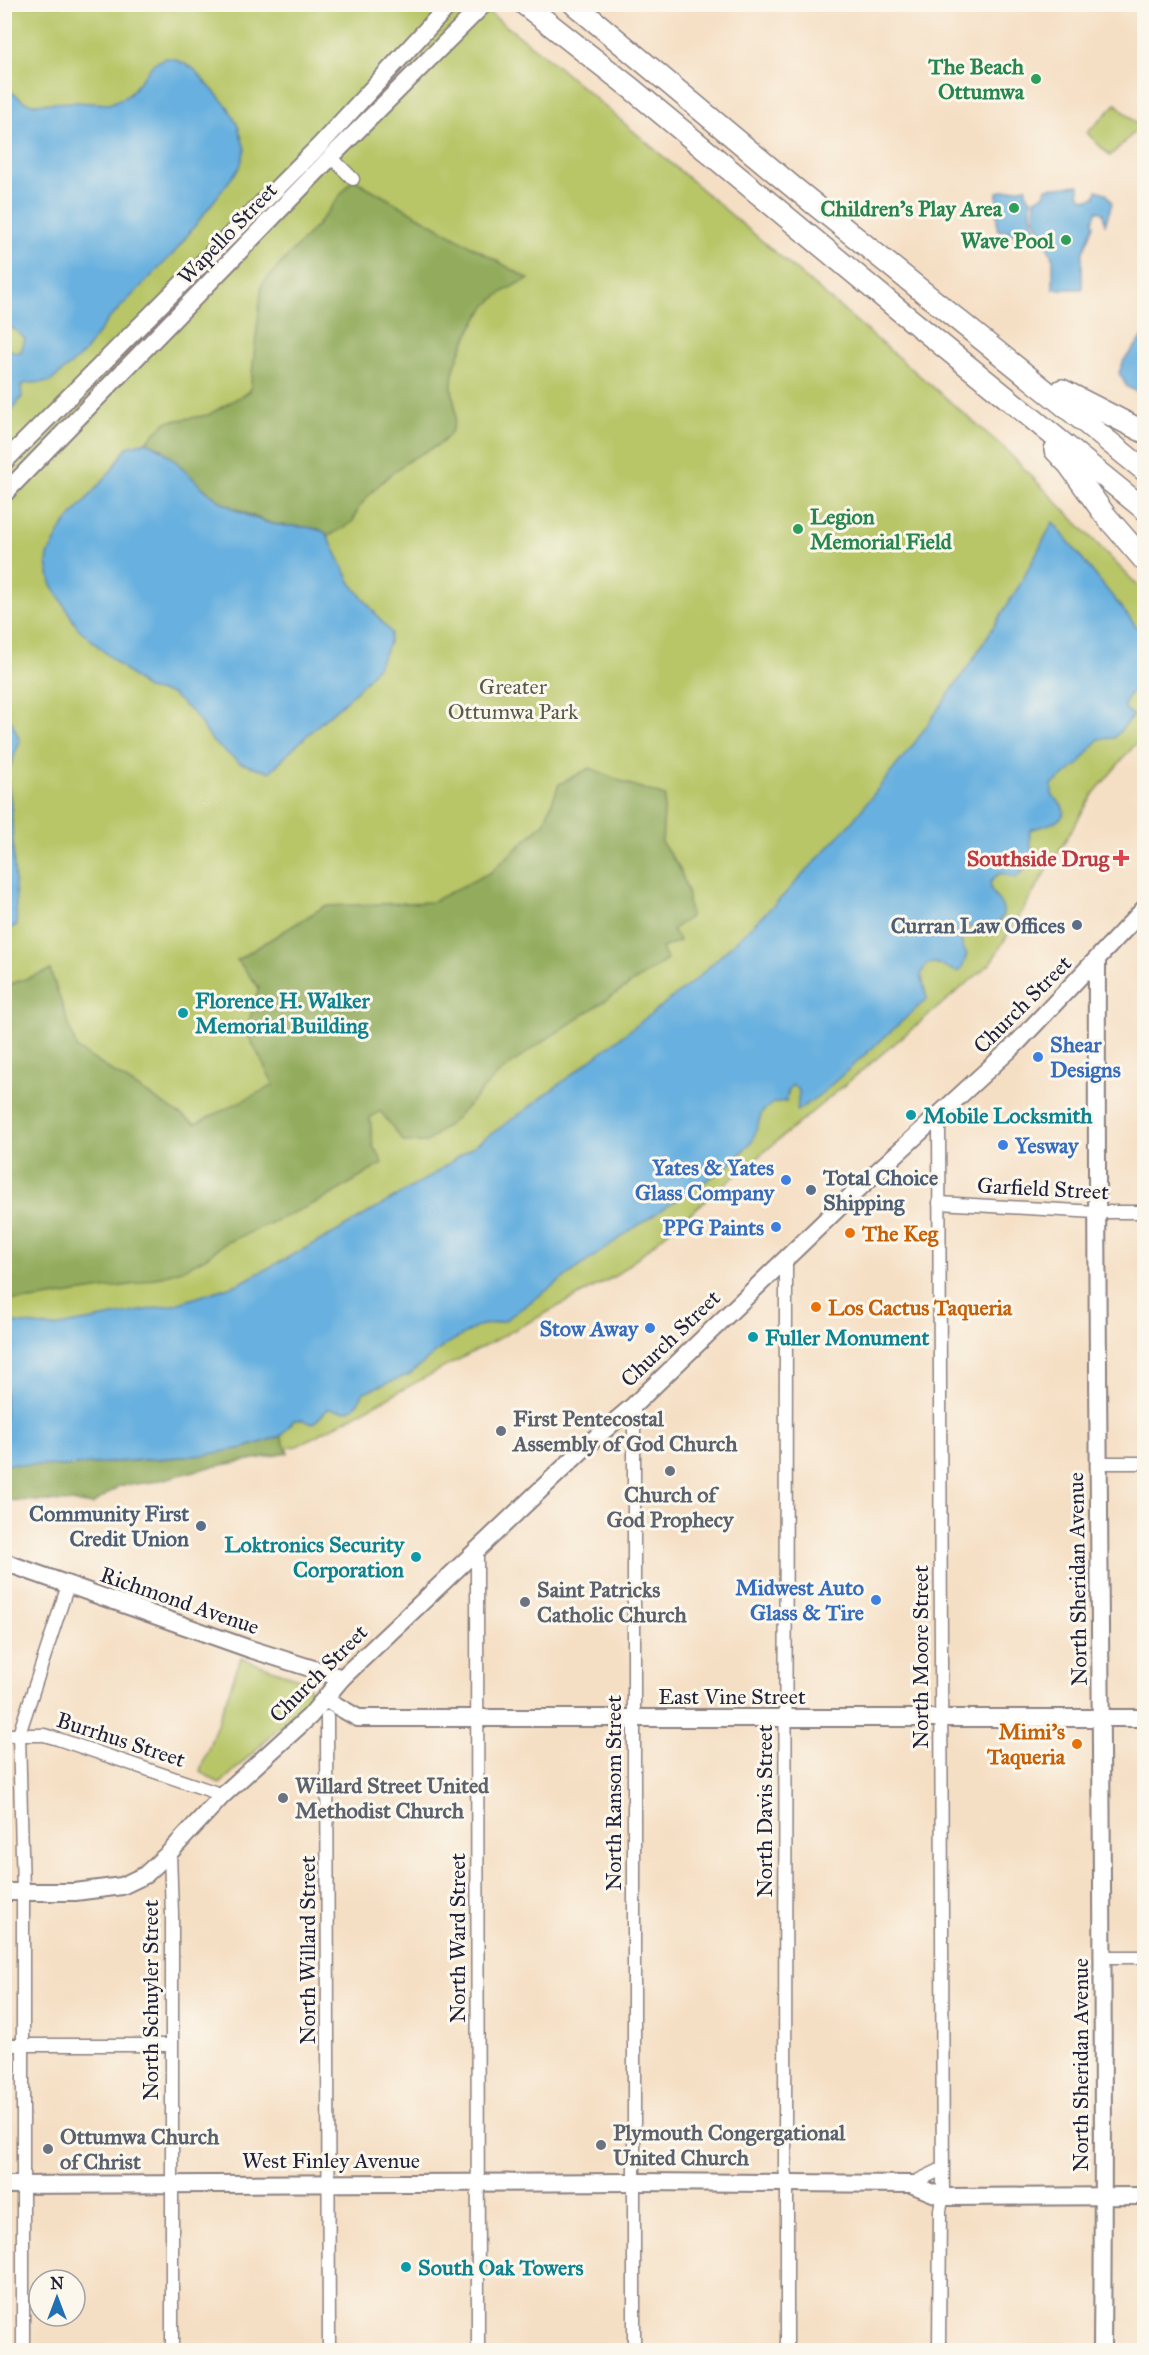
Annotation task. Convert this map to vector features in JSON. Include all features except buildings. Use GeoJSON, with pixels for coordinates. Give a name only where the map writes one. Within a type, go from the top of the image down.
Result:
{"type":"FeatureCollection","features":[{"type":"Feature","properties":{"kind":"highway"},"geometry":{"type":"LineString","coordinates":[[524,4],[632,89],[1144,510]]}},
{"type":"Feature","properties":{"kind":"highway"},"geometry":{"type":"LineString","coordinates":[[574,4],[731,136],[1144,470]]}},
{"type":"Feature","properties":{"kind":"highway"},"geometry":{"type":"LineString","coordinates":[[1007,360],[1078,400],[1144,432]]}},
{"type":"Feature","properties":{"kind":"highway"},"geometry":{"type":"LineString","coordinates":[[982,378],[1069,465],[1106,515],[1144,560]]}},
{"type":"Feature","properties":{"kind":"main road","name":"Wapello Street"},"geometry":{"type":"LineString","coordinates":[[4,462],[320,145],[450,4]]}},
{"type":"Feature","properties":{"kind":"main road","name":"Wapello Street"},"geometry":{"type":"LineString","coordinates":[[4,494],[484,4]]}},
{"type":"Feature","properties":{"kind":"main road","name":"Church Street"},"geometry":{"type":"LineString","coordinates":[[4,1892],[75,1892],[122,1886],[145,1875],[170,1852],[223,1795],[325,1699],[342,1678],[1017,1043],[1144,909]]}},
{"type":"Feature","properties":{"kind":"main road","name":"North Sheridan Avenue"},"geometry":{"type":"LineString","coordinates":[[1097,961],[1096,1212],[1101,1718],[1102,2350]]}},
{"type":"Feature","properties":{"kind":"main road","name":"Richmond Avenue"},"geometry":{"type":"LineString","coordinates":[[4,1562],[252,1650],[342,1678]]}},
{"type":"Feature","properties":{"kind":"main road","name":"East Vine Street"},"geometry":{"type":"LineString","coordinates":[[325,1699],[358,1718],[1144,1718]]}},
{"type":"Feature","properties":{"kind":"main road","name":"West Finley Avenue"},"geometry":{"type":"LineString","coordinates":[[4,2185],[329,2182],[912,2184]]}},
{"type":"Feature","properties":{"kind":"main road"},"geometry":{"type":"LineString","coordinates":[[912,2184],[943,2197],[1144,2196]]}},
{"type":"Feature","properties":{"kind":"street"},"geometry":{"type":"LineString","coordinates":[[332,158],[353,179]]}},
{"type":"Feature","properties":{"kind":"street","name":"North Moore Street"},"geometry":{"type":"LineString","coordinates":[[939,1117],[943,2197],[940,2210],[939,2350]]}},
{"type":"Feature","properties":{"kind":"street","name":"Garfield Street"},"geometry":{"type":"LineString","coordinates":[[939,1203],[1096,1212],[1144,1212]]}},
{"type":"Feature","properties":{"kind":"street","name":"North Davis Street"},"geometry":{"type":"LineString","coordinates":[[786,1259],[785,2168],[787,2183],[787,2350]]}},
{"type":"Feature","properties":{"kind":"street","name":"North Ransom Street"},"geometry":{"type":"LineString","coordinates":[[634,1405],[634,2350]]}},
{"type":"Feature","properties":{"kind":"street"},"geometry":{"type":"LineString","coordinates":[[1098,1462],[1144,1462]]}},
{"type":"Feature","properties":{"kind":"street","name":"North Ward Street"},"geometry":{"type":"LineString","coordinates":[[477,1550],[478,2350]]}},
{"type":"Feature","properties":{"kind":"street"},"geometry":{"type":"LineString","coordinates":[[23,2350],[23,1892],[20,1734],[68,1585]]}},
{"type":"Feature","properties":{"kind":"street","name":"North Willard Street"},"geometry":{"type":"LineString","coordinates":[[327,1717],[329,2350]]}},
{"type":"Feature","properties":{"kind":"street","name":"Burrhus Street"},"geometry":{"type":"LineString","coordinates":[[4,1736],[44,1735],[223,1795]]}},
{"type":"Feature","properties":{"kind":"street","name":"North Schuyler Street"},"geometry":{"type":"LineString","coordinates":[[170,1852],[172,2350]]}},
{"type":"Feature","properties":{"kind":"street"},"geometry":{"type":"LineString","coordinates":[[1102,1958],[1144,1957]]}},
{"type":"Feature","properties":{"kind":"street"},"geometry":{"type":"LineString","coordinates":[[4,2044],[171,2045]]}},
{"type":"Feature","properties":{"kind":"street"},"geometry":{"type":"LineString","coordinates":[[912,2184],[942,2169]]}},
{"type":"Feature","properties":{"kind":"green space","name":"Greater Ottumwa Park"},"geometry":{"type":"Polygon","coordinates":[[[4,5],[479,5],[549,59],[1003,447],[1144,592],[1144,734],[1094,793],[990,964],[615,1276],[297,1446],[74,1477],[4,1460],[4,5]]]}},
{"type":"Feature","properties":{"kind":"green space"},"geometry":{"type":"Polygon","coordinates":[[[1116,104],[1140,127],[1110,156],[1087,133],[1116,104]]]}},
{"type":"Feature","properties":{"kind":"green space"},"geometry":{"type":"Polygon","coordinates":[[[353,179],[529,279],[495,297],[480,314],[468,335],[452,377],[456,418],[450,434],[390,475],[360,506],[352,522],[329,536],[319,529],[272,524],[224,504],[198,484],[161,448],[146,442],[166,422],[208,415],[250,391],[262,284],[317,225],[353,179]]]}},
{"type":"Feature","properties":{"kind":"green space"},"geometry":{"type":"Polygon","coordinates":[[[590,768],[665,796],[662,843],[679,867],[687,889],[690,917],[672,930],[680,941],[662,948],[667,960],[539,1044],[498,1074],[455,1119],[427,1142],[404,1142],[380,1111],[370,1118],[373,1147],[379,1154],[382,1164],[326,1198],[224,1244],[205,1258],[182,1270],[136,1284],[31,1300],[5,1300],[5,986],[50,970],[77,1049],[195,1124],[274,1085],[246,1031],[259,988],[237,960],[325,906],[431,902],[491,872],[544,823],[559,784],[590,768]]]}},
{"type":"Feature","properties":{"kind":"green space"},"geometry":{"type":"Polygon","coordinates":[[[281,1436],[288,1453],[206,1468],[153,1482],[119,1486],[92,1505],[75,1502],[5,1500],[5,1464],[67,1466],[183,1457],[244,1448],[281,1436]]]}},
{"type":"Feature","properties":{"kind":"green space"},"geometry":{"type":"Polygon","coordinates":[[[241,1658],[302,1680],[307,1683],[311,1693],[309,1699],[220,1784],[200,1771],[241,1658]]]}},
{"type":"Feature","properties":{"kind":"water"},"geometry":{"type":"Polygon","coordinates":[[[166,58],[175,59],[193,68],[228,107],[238,126],[245,149],[240,167],[174,253],[107,321],[83,354],[50,382],[26,383],[21,386],[22,397],[5,420],[5,347],[14,352],[21,352],[25,339],[13,328],[5,329],[5,87],[25,102],[32,104],[74,102],[109,104],[129,95],[154,63],[166,58]]]}},
{"type":"Feature","properties":{"kind":"water","name":"Wave Pool"},"geometry":{"type":"Polygon","coordinates":[[[1079,185],[1082,198],[1095,197],[1097,190],[1106,193],[1112,203],[1105,225],[1103,213],[1097,210],[1093,221],[1094,225],[1082,255],[1082,289],[1053,289],[1053,259],[1034,216],[1035,199],[1044,195],[1046,188],[1079,185]]]}},
{"type":"Feature","properties":{"kind":"water","name":"Children's Play Area"},"geometry":{"type":"Polygon","coordinates":[[[1026,187],[1026,193],[1031,199],[1031,216],[1037,234],[1031,237],[1014,235],[1006,230],[999,231],[997,228],[997,192],[1026,187]]]}},
{"type":"Feature","properties":{"kind":"water"},"geometry":{"type":"Polygon","coordinates":[[[1144,336],[1144,395],[1127,387],[1119,373],[1124,360],[1144,336]]]}},
{"type":"Feature","properties":{"kind":"water"},"geometry":{"type":"Polygon","coordinates":[[[146,442],[168,454],[204,489],[236,510],[272,524],[313,528],[326,533],[351,583],[391,633],[381,661],[362,685],[270,772],[240,763],[213,742],[194,714],[171,694],[147,689],[77,627],[51,583],[47,563],[48,555],[63,526],[111,471],[127,447],[146,442]]]}},
{"type":"Feature","properties":{"kind":"water"},"geometry":{"type":"Polygon","coordinates":[[[1053,522],[1144,636],[1144,679],[1128,696],[1124,707],[1133,716],[1114,738],[1099,739],[1079,764],[1052,785],[1052,795],[1064,811],[1063,816],[1052,823],[1030,830],[1032,857],[1028,864],[1016,878],[1001,873],[993,878],[990,884],[991,889],[1001,904],[1003,915],[992,932],[970,926],[966,930],[961,940],[967,954],[962,968],[957,972],[936,963],[927,964],[921,974],[927,999],[821,1094],[797,1111],[799,1091],[793,1085],[789,1089],[786,1101],[773,1103],[762,1112],[753,1140],[730,1165],[634,1228],[504,1321],[479,1326],[445,1345],[410,1374],[364,1392],[354,1408],[347,1411],[328,1409],[313,1424],[303,1420],[294,1420],[281,1436],[244,1448],[204,1455],[67,1466],[5,1464],[5,1322],[54,1327],[173,1305],[238,1284],[336,1232],[429,1177],[524,1111],[694,981],[780,899],[850,824],[916,741],[972,661],[1019,586],[1053,522]]]}},
{"type":"Feature","properties":{"kind":"water"},"geometry":{"type":"Polygon","coordinates":[[[5,716],[11,720],[20,741],[7,775],[11,805],[17,925],[5,931],[5,716]]]}},
{"type":"Feature","properties":{"kind":"waterway"},"geometry":{"type":"LineString","coordinates":[[1140,197],[1144,203]]}},
{"type":"Feature","properties":{"kind":"place","name":"The Beach Ottumwa"},"geometry":{"type":"Point","coordinates":[1036,79]}},
{"type":"Feature","properties":{"kind":"place","name":"Children's Play Area"},"geometry":{"type":"Point","coordinates":[1014,208]}},
{"type":"Feature","properties":{"kind":"place","name":"Wave Pool"},"geometry":{"type":"Point","coordinates":[1066,240]}},
{"type":"Feature","properties":{"kind":"place","name":"Legion Memorial Field"},"geometry":{"type":"Point","coordinates":[798,529]}},
{"type":"Feature","properties":{"kind":"place","name":"Southside Drug"},"geometry":{"type":"Point","coordinates":[1121,858]}},
{"type":"Feature","properties":{"kind":"place","name":"Curran Law Offices"},"geometry":{"type":"Point","coordinates":[1077,925]}},
{"type":"Feature","properties":{"kind":"place","name":"Florence H. Walker Memorial Building"},"geometry":{"type":"Point","coordinates":[183,1013]}},
{"type":"Feature","properties":{"kind":"place","name":"Shear Designs"},"geometry":{"type":"Point","coordinates":[1038,1057]}},
{"type":"Feature","properties":{"kind":"place","name":"Mobile Locksmith"},"geometry":{"type":"Point","coordinates":[911,1115]}},
{"type":"Feature","properties":{"kind":"place","name":"Yesway"},"geometry":{"type":"Point","coordinates":[1003,1145]}},
{"type":"Feature","properties":{"kind":"place","name":"Yates & Yates Glass Company"},"geometry":{"type":"Point","coordinates":[786,1180]}},
{"type":"Feature","properties":{"kind":"place","name":"Total Choice Shipping"},"geometry":{"type":"Point","coordinates":[811,1190]}},
{"type":"Feature","properties":{"kind":"place","name":"PPG Paints"},"geometry":{"type":"Point","coordinates":[776,1227]}},
{"type":"Feature","properties":{"kind":"place","name":"The Keg"},"geometry":{"type":"Point","coordinates":[850,1233]}},
{"type":"Feature","properties":{"kind":"place","name":"Los Cactus Taqueria"},"geometry":{"type":"Point","coordinates":[816,1307]}},
{"type":"Feature","properties":{"kind":"place","name":"Stow Away"},"geometry":{"type":"Point","coordinates":[650,1328]}},
{"type":"Feature","properties":{"kind":"place","name":"Fuller Monument"},"geometry":{"type":"Point","coordinates":[753,1337]}},
{"type":"Feature","properties":{"kind":"place","name":"First Pentecostal Assembly of God Church"},"geometry":{"type":"Point","coordinates":[501,1431]}},
{"type":"Feature","properties":{"kind":"place","name":"Church of God Prophecy"},"geometry":{"type":"Point","coordinates":[670,1471]}},
{"type":"Feature","properties":{"kind":"place","name":"Community First Credit Union"},"geometry":{"type":"Point","coordinates":[201,1526]}},
{"type":"Feature","properties":{"kind":"place","name":"Loktronics Security Corporation"},"geometry":{"type":"Point","coordinates":[416,1557]}},
{"type":"Feature","properties":{"kind":"place","name":"Midwest Auto Glass & Tire"},"geometry":{"type":"Point","coordinates":[876,1600]}},
{"type":"Feature","properties":{"kind":"place","name":"Saint Patricks Catholic Church"},"geometry":{"type":"Point","coordinates":[525,1602]}},
{"type":"Feature","properties":{"kind":"place","name":"Mimi's Taqueria"},"geometry":{"type":"Point","coordinates":[1077,1744]}},
{"type":"Feature","properties":{"kind":"place","name":"Willard Street United Methodist Church"},"geometry":{"type":"Point","coordinates":[283,1798]}},
{"type":"Feature","properties":{"kind":"place","name":"Plymouth Congergational United Church"},"geometry":{"type":"Point","coordinates":[601,2145]}},
{"type":"Feature","properties":{"kind":"place","name":"Ottumwa Church of Christ"},"geometry":{"type":"Point","coordinates":[48,2149]}},
{"type":"Feature","properties":{"kind":"place","name":"South Oak Towers"},"geometry":{"type":"Point","coordinates":[406,2267]}}]}
